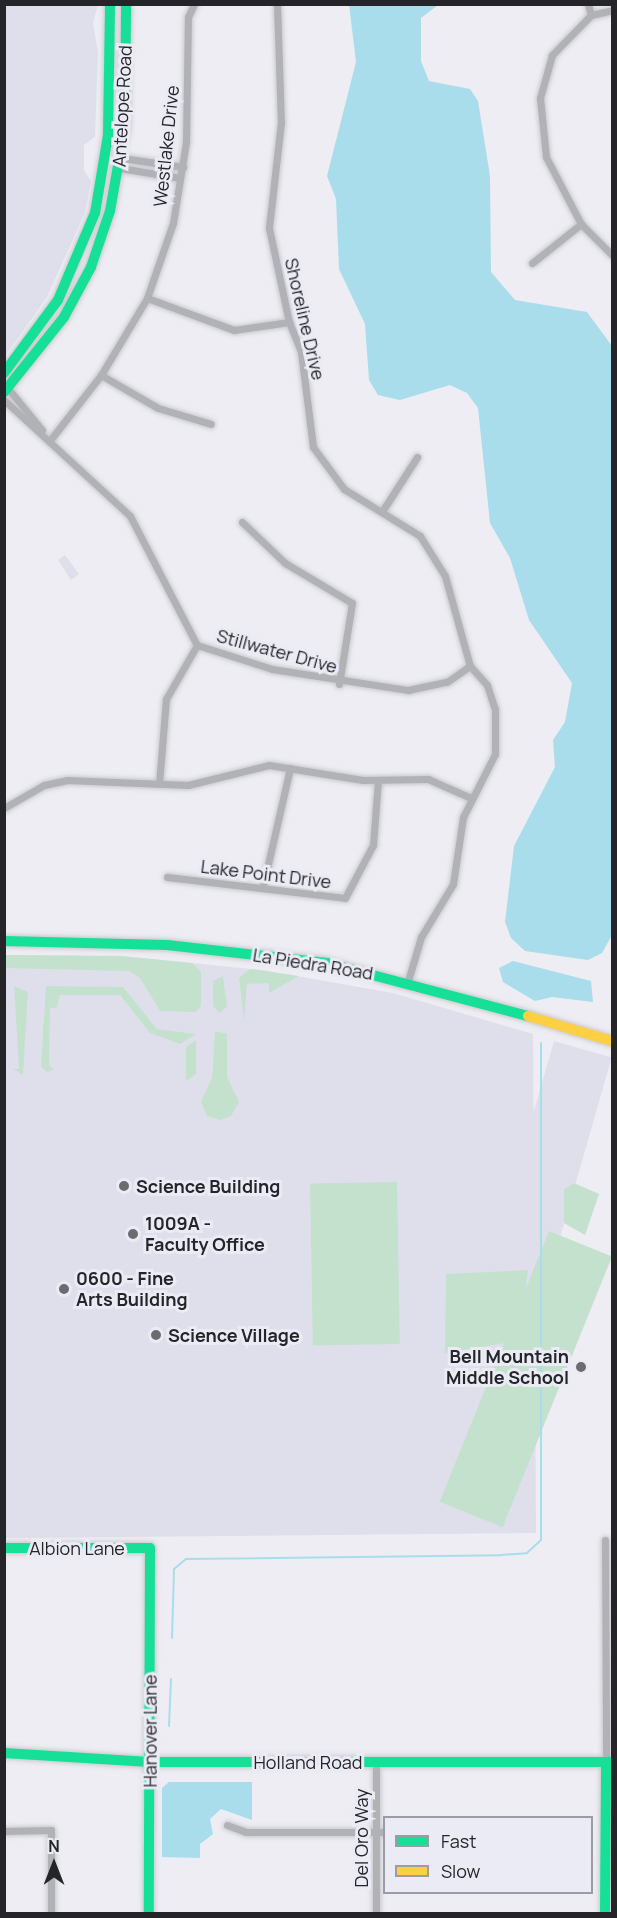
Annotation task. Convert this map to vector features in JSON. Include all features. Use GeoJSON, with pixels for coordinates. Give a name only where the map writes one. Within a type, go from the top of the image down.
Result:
{"type":"FeatureCollection","features":[{"type":"Feature","properties":{"kind":"main road","name":"Antelope Road"},"geometry":{"type":"LineString","coordinates":[[4,373],[72,273],[95,213],[106,156],[110,93],[110,4]]}},
{"type":"Feature","properties":{"kind":"main road","name":"Antelope Road"},"geometry":{"type":"LineString","coordinates":[[6,388],[64,317],[101,241],[121,163],[126,4]]}},
{"type":"Feature","properties":{"kind":"main road"},"geometry":{"type":"LineString","coordinates":[[110,93],[117,107],[114,153],[121,163]]}},
{"type":"Feature","properties":{"kind":"main road"},"geometry":{"type":"LineString","coordinates":[[101,241],[111,173],[106,156]]}},
{"type":"Feature","properties":{"kind":"main road","name":"La Piedra Road"},"geometry":{"type":"LineString","coordinates":[[4,941],[178,945],[327,963],[408,981],[612,1041]]}},
{"type":"Feature","properties":{"kind":"main road","name":"Albion Lane"},"geometry":{"type":"LineString","coordinates":[[4,1548],[150,1548]]}},
{"type":"Feature","properties":{"kind":"main road","name":"Hanover Lane"},"geometry":{"type":"LineString","coordinates":[[149,1914],[150,1548]]}},
{"type":"Feature","properties":{"kind":"main road","name":"Holland Road"},"geometry":{"type":"LineString","coordinates":[[4,1754],[150,1762],[609,1762]]}},
{"type":"Feature","properties":{"kind":"main road"},"geometry":{"type":"LineString","coordinates":[[605,1914],[609,1762]]}},
{"type":"Feature","properties":{"kind":"street","name":"Westlake Drive"},"geometry":{"type":"LineString","coordinates":[[51,439],[101,375],[147,298],[173,223],[183,167],[188,17],[194,4]]}},
{"type":"Feature","properties":{"kind":"street"},"geometry":{"type":"LineString","coordinates":[[588,4],[591,15]]}},
{"type":"Feature","properties":{"kind":"street","name":"Shoreline Drive"},"geometry":{"type":"LineString","coordinates":[[278,5],[280,122],[269,228],[289,322],[301,352],[313,447],[344,489],[383,510],[420,536],[445,576],[470,666],[487,686],[497,733],[495,754],[471,798],[453,884],[421,937],[408,981]]}},
{"type":"Feature","properties":{"kind":"street"},"geometry":{"type":"LineString","coordinates":[[612,10],[591,15],[552,55],[540,98],[546,157],[581,224],[612,255]]}},
{"type":"Feature","properties":{"kind":"street"},"geometry":{"type":"LineString","coordinates":[[121,163],[183,167]]}},
{"type":"Feature","properties":{"kind":"street"},"geometry":{"type":"LineString","coordinates":[[121,163],[180,178]]}},
{"type":"Feature","properties":{"kind":"street"},"geometry":{"type":"LineString","coordinates":[[532,263],[581,224]]}},
{"type":"Feature","properties":{"kind":"street"},"geometry":{"type":"LineString","coordinates":[[147,298],[234,330],[289,322]]}},
{"type":"Feature","properties":{"kind":"street"},"geometry":{"type":"LineString","coordinates":[[101,375],[158,408],[211,424]]}},
{"type":"Feature","properties":{"kind":"street","name":"Stillwater Drive"},"geometry":{"type":"LineString","coordinates":[[6,388],[51,439],[130,516],[197,645],[261,667],[339,684],[408,690],[447,682],[470,666]]}},
{"type":"Feature","properties":{"kind":"street","name":"Stillwater Drive"},"geometry":{"type":"LineString","coordinates":[[4,400],[42,429]]}},
{"type":"Feature","properties":{"kind":"street"},"geometry":{"type":"LineString","coordinates":[[383,510],[417,457]]}},
{"type":"Feature","properties":{"kind":"street"},"geometry":{"type":"LineString","coordinates":[[242,522],[285,564],[352,603],[339,684]]}},
{"type":"Feature","properties":{"kind":"street"},"geometry":{"type":"LineString","coordinates":[[159,784],[166,699],[197,645]]}},
{"type":"Feature","properties":{"kind":"street"},"geometry":{"type":"LineString","coordinates":[[4,808],[44,785],[67,780],[159,784],[210,781],[252,766],[290,768],[378,780],[428,779],[471,798]]}},
{"type":"Feature","properties":{"kind":"street"},"geometry":{"type":"LineString","coordinates":[[263,886],[290,768]]}},
{"type":"Feature","properties":{"kind":"street","name":"Lake Point Drive"},"geometry":{"type":"LineString","coordinates":[[167,878],[263,886],[345,898],[373,845],[378,780]]}},
{"type":"Feature","properties":{"kind":"street"},"geometry":{"type":"LineString","coordinates":[[605,1540],[609,1597],[609,1762]]}},
{"type":"Feature","properties":{"kind":"street","name":"Del Oro Way"},"geometry":{"type":"LineString","coordinates":[[376,1762],[376,1914]]}},
{"type":"Feature","properties":{"kind":"street"},"geometry":{"type":"LineString","coordinates":[[227,1825],[246,1832],[383,1832]]}},
{"type":"Feature","properties":{"kind":"street"},"geometry":{"type":"LineString","coordinates":[[4,1831],[51,1830],[51,1914]]}},
{"type":"Feature","properties":{"kind":"shaded area"},"geometry":{"type":"Polygon","coordinates":[[[5,4],[98,5],[93,23],[98,52],[95,137],[84,145],[84,170],[91,181],[85,212],[47,297],[5,356],[5,4]]]}},
{"type":"Feature","properties":{"kind":"shaded area"},"geometry":{"type":"Polygon","coordinates":[[[65,555],[79,574],[71,580],[58,560],[65,555]]]}},
{"type":"Feature","properties":{"kind":"shaded area"},"geometry":{"type":"Polygon","coordinates":[[[4,955],[121,956],[262,970],[393,993],[533,1034],[536,1533],[5,1538],[4,955]]]}},
{"type":"Feature","properties":{"kind":"shaded area"},"geometry":{"type":"Polygon","coordinates":[[[554,1041],[612,1058],[479,1521],[421,1504],[554,1041]]]}},
{"type":"Feature","properties":{"kind":"green space"},"geometry":{"type":"Polygon","coordinates":[[[5,955],[121,956],[192,963],[201,972],[201,1006],[196,1012],[160,1011],[140,978],[129,971],[5,968],[5,955]]]}},
{"type":"Feature","properties":{"kind":"green space"},"geometry":{"type":"Polygon","coordinates":[[[250,969],[299,976],[269,993],[269,983],[247,984],[244,1020],[239,978],[250,969]]]}},
{"type":"Feature","properties":{"kind":"green space"},"geometry":{"type":"Polygon","coordinates":[[[223,976],[227,1007],[219,1013],[213,1006],[213,981],[223,976]]]}},
{"type":"Feature","properties":{"kind":"green space"},"geometry":{"type":"Polygon","coordinates":[[[14,986],[28,992],[23,1075],[13,1069],[19,1069],[14,986]]]}},
{"type":"Feature","properties":{"kind":"green space"},"geometry":{"type":"Polygon","coordinates":[[[46,986],[123,987],[157,1029],[196,1034],[180,1044],[150,1033],[120,995],[60,995],[56,1009],[50,1007],[49,1066],[54,1069],[47,1072],[41,1067],[46,986]]]}},
{"type":"Feature","properties":{"kind":"green space"},"geometry":{"type":"Polygon","coordinates":[[[215,1031],[227,1034],[227,1077],[239,1102],[231,1116],[220,1120],[207,1116],[201,1102],[212,1078],[215,1031]]]}},
{"type":"Feature","properties":{"kind":"green space"},"geometry":{"type":"Polygon","coordinates":[[[196,1040],[196,1074],[186,1081],[186,1047],[196,1040]]]}},
{"type":"Feature","properties":{"kind":"green space"},"geometry":{"type":"Polygon","coordinates":[[[397,1182],[400,1344],[313,1345],[310,1184],[397,1182]]]}},
{"type":"Feature","properties":{"kind":"green space"},"geometry":{"type":"Polygon","coordinates":[[[574,1183],[599,1194],[585,1235],[564,1223],[564,1189],[574,1183]]]}},
{"type":"Feature","properties":{"kind":"green space"},"geometry":{"type":"Polygon","coordinates":[[[549,1231],[612,1257],[503,1527],[440,1502],[549,1231]]]}},
{"type":"Feature","properties":{"kind":"green space"},"geometry":{"type":"Polygon","coordinates":[[[528,1270],[522,1324],[505,1343],[445,1353],[446,1274],[528,1270]]]}},
{"type":"Feature","properties":{"kind":"water"},"geometry":{"type":"Polygon","coordinates":[[[349,4],[438,5],[421,18],[421,61],[429,81],[470,89],[478,101],[490,176],[491,272],[515,300],[587,312],[612,346],[612,935],[602,953],[588,960],[525,951],[511,938],[505,922],[514,846],[555,767],[553,740],[565,722],[572,683],[529,620],[510,558],[490,523],[478,408],[467,393],[450,385],[400,400],[378,395],[369,380],[365,324],[339,269],[336,199],[327,176],[356,62],[349,4]]]}},
{"type":"Feature","properties":{"kind":"water"},"geometry":{"type":"Polygon","coordinates":[[[513,961],[591,981],[593,1002],[552,997],[535,1001],[503,982],[499,968],[513,961]]]}},
{"type":"Feature","properties":{"kind":"water"},"geometry":{"type":"Polygon","coordinates":[[[169,1782],[252,1782],[252,1820],[221,1809],[210,1819],[213,1834],[200,1844],[200,1858],[162,1857],[162,1788],[169,1782]]]}},
{"type":"Feature","properties":{"kind":"waterway"},"geometry":{"type":"LineString","coordinates":[[172,1638],[174,1569],[186,1559],[501,1555],[527,1553],[541,1540],[541,1043]]}},
{"type":"Feature","properties":{"kind":"waterway"},"geometry":{"type":"LineString","coordinates":[[169,1726],[171,1679]]}},
{"type":"Feature","properties":{"kind":"traffic: fast"},"geometry":{"type":"LineString","coordinates":[[4,373],[58,300],[95,213],[108,135],[110,4]]}},
{"type":"Feature","properties":{"kind":"traffic: fast"},"geometry":{"type":"LineString","coordinates":[[4,392],[64,317],[91,267],[110,211],[125,126],[126,4]]}},
{"type":"Feature","properties":{"kind":"traffic: fast"},"geometry":{"type":"LineString","coordinates":[[4,941],[167,945],[327,963],[528,1016]]}},
{"type":"Feature","properties":{"kind":"traffic: fast"},"geometry":{"type":"LineString","coordinates":[[4,1548],[150,1548],[149,1914]]}},
{"type":"Feature","properties":{"kind":"traffic: fast"},"geometry":{"type":"LineString","coordinates":[[4,1753],[150,1762],[612,1762]]}},
{"type":"Feature","properties":{"kind":"traffic: fast"},"geometry":{"type":"LineString","coordinates":[[605,1914],[606,1762]]}},
{"type":"Feature","properties":{"kind":"traffic: slow"},"geometry":{"type":"LineString","coordinates":[[528,1016],[612,1041]]}},
{"type":"Feature","properties":{"kind":"place","name":"Science Building"},"geometry":{"type":"Point","coordinates":[124,1186]}},
{"type":"Feature","properties":{"kind":"place","name":"1009A - Faculty Office"},"geometry":{"type":"Point","coordinates":[133,1234]}},
{"type":"Feature","properties":{"kind":"place","name":"0600 - Fine Arts Building"},"geometry":{"type":"Point","coordinates":[64,1289]}},
{"type":"Feature","properties":{"kind":"place","name":"Science Village"},"geometry":{"type":"Point","coordinates":[156,1335]}},
{"type":"Feature","properties":{"kind":"place","name":"Bell Mountain Middle School"},"geometry":{"type":"Point","coordinates":[581,1367]}}]}
